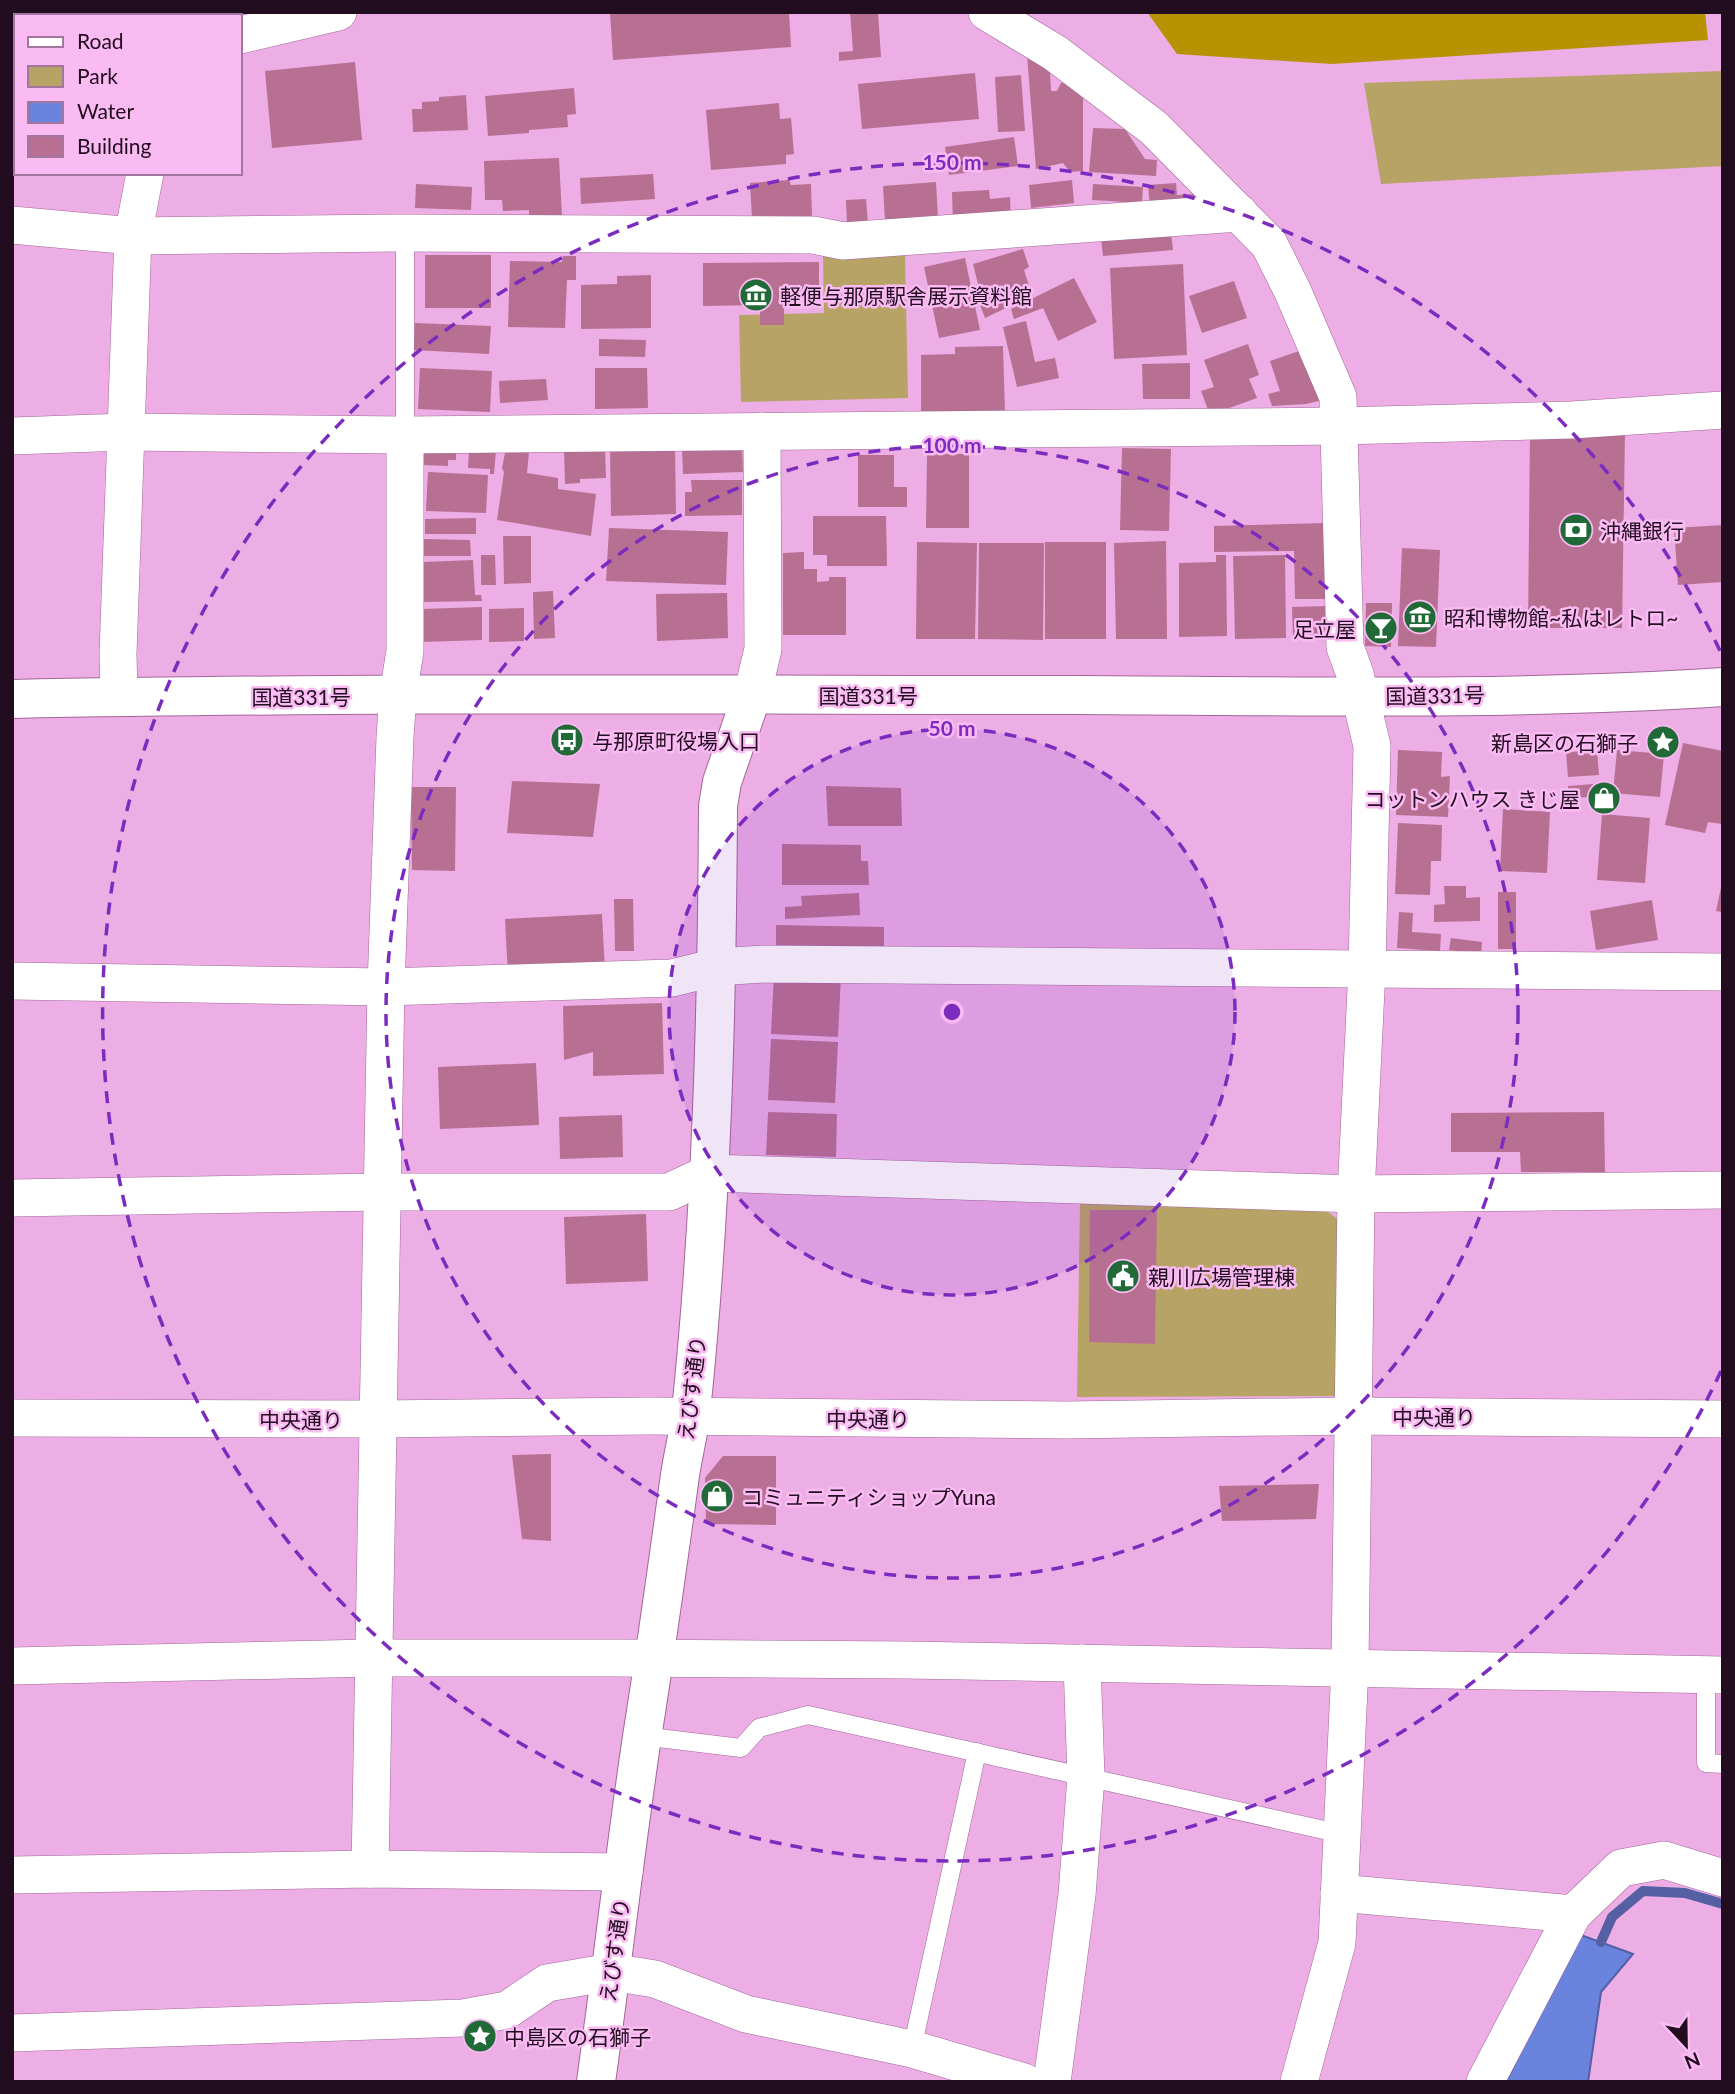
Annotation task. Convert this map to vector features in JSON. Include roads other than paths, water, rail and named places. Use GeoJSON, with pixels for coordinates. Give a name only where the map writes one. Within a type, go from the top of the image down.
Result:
{"type":"FeatureCollection","features":[{"type":"Feature","properties":{"kind":"main road","name":"国道331号"},"geometry":{"type":"LineString","coordinates":[[12,698],[398,695],[1360,696],[1601,693],[1723,687]]}},
{"type":"Feature","properties":{"kind":"main road","name":"えびす通り"},"geometry":{"type":"LineString","coordinates":[[596,2082],[642,1736],[691,1417],[710,1173],[717,967],[718,806],[722,782],[752,695]]}},
{"type":"Feature","properties":{"kind":"street"},"geometry":{"type":"LineString","coordinates":[[242,35],[338,12]]}},
{"type":"Feature","properties":{"kind":"street"},"geometry":{"type":"LineString","coordinates":[[987,12],[1055,53],[1154,128],[1269,244],[1293,292],[1338,397],[1345,647],[1372,746],[1367,970],[1356,1194],[1350,1667],[1337,1943],[1299,2082]]}},
{"type":"Feature","properties":{"kind":"street"},"geometry":{"type":"LineString","coordinates":[[119,697],[118,654],[133,236],[145,175]]}},
{"type":"Feature","properties":{"kind":"street"},"geometry":{"type":"LineString","coordinates":[[12,225],[133,236],[405,233],[813,235],[843,241],[1239,213]]}},
{"type":"Feature","properties":{"kind":"street"},"geometry":{"type":"LineString","coordinates":[[12,436],[126,432],[405,435],[1339,426],[1572,420],[1723,410]]}},
{"type":"Feature","properties":{"kind":"street"},"geometry":{"type":"LineString","coordinates":[[752,695],[763,649],[762,431]]}},
{"type":"Feature","properties":{"kind":"street"},"geometry":{"type":"LineString","coordinates":[[370,1869],[386,987],[398,695],[405,651],[405,435]]}},
{"type":"Feature","properties":{"kind":"street"},"geometry":{"type":"LineString","coordinates":[[12,981],[386,987],[672,978],[717,967],[764,964],[1723,972]]}},
{"type":"Feature","properties":{"kind":"street"},"geometry":{"type":"LineString","coordinates":[[12,1198],[381,1192],[669,1192],[710,1173],[1356,1194],[1723,1190]]}},
{"type":"Feature","properties":{"kind":"street","name":"中央通り"},"geometry":{"type":"LineString","coordinates":[[12,1419],[691,1417],[1067,1420],[1352,1416],[1723,1419]]}},
{"type":"Feature","properties":{"kind":"street"},"geometry":{"type":"LineString","coordinates":[[12,1666],[372,1658],[907,1660],[1715,1675]]}},
{"type":"Feature","properties":{"kind":"street"},"geometry":{"type":"LineString","coordinates":[[1052,2082],[1077,1895],[1086,1777],[1082,1663]]}},
{"type":"Feature","properties":{"kind":"street"},"geometry":{"type":"LineString","coordinates":[[1485,2082],[1573,1914],[1620,1868],[1664,1860],[1723,1878]]}},
{"type":"Feature","properties":{"kind":"street"},"geometry":{"type":"LineString","coordinates":[[12,1875],[370,1869],[624,1872]]}},
{"type":"Feature","properties":{"kind":"street"},"geometry":{"type":"LineString","coordinates":[[1339,1893],[1573,1914]]}},
{"type":"Feature","properties":{"kind":"street"},"geometry":{"type":"LineString","coordinates":[[12,2033],[463,2018],[507,2010],[547,1983],[611,1972],[655,1979],[746,2014],[912,2049],[1024,2082]]}},
{"type":"Feature","properties":{"kind":"lane"},"geometry":{"type":"LineString","coordinates":[[405,233],[405,435]]}},
{"type":"Feature","properties":{"kind":"lane"},"geometry":{"type":"LineString","coordinates":[[1715,1675],[1706,1763],[1723,1764]]}},
{"type":"Feature","properties":{"kind":"lane"},"geometry":{"type":"LineString","coordinates":[[642,1736],[741,1748],[759,1728],[808,1714],[1342,1834]]}},
{"type":"Feature","properties":{"kind":"lane"},"geometry":{"type":"LineString","coordinates":[[912,2049],[976,1752]]}},
{"type":"Feature","properties":{"kind":"water"},"geometry":{"type":"Polygon","coordinates":[[[1578,1934],[1633,1954],[1601,1992],[1588,2082],[1506,2082],[1578,1934]]]}},
{"type":"Feature","properties":{"kind":"waterway"},"geometry":{"type":"LineString","coordinates":[[1601,1942],[1612,1917],[1643,1891],[1685,1893],[1723,1904]]}},
{"type":"Feature","properties":{"kind":"place","name":"軽便与那原駅舎展示資料館"},"geometry":{"type":"Point","coordinates":[756,295]}},
{"type":"Feature","properties":{"kind":"place","name":"沖縄銀行"},"geometry":{"type":"Point","coordinates":[1576,530]}},
{"type":"Feature","properties":{"kind":"place","name":"昭和博物館~私はレトロ~"},"geometry":{"type":"Point","coordinates":[1420,617]}},
{"type":"Feature","properties":{"kind":"place","name":"足立屋"},"geometry":{"type":"Point","coordinates":[1381,628]}},
{"type":"Feature","properties":{"kind":"place","name":"与那原町役場入口"},"geometry":{"type":"Point","coordinates":[567,740]}},
{"type":"Feature","properties":{"kind":"place","name":"新島区の石獅子"},"geometry":{"type":"Point","coordinates":[1663,742]}},
{"type":"Feature","properties":{"kind":"place","name":"コットンハウス きじ屋"},"geometry":{"type":"Point","coordinates":[1604,798]}},
{"type":"Feature","properties":{"kind":"place","name":"親川広場管理棟"},"geometry":{"type":"Point","coordinates":[1123,1276]}},
{"type":"Feature","properties":{"kind":"place","name":"コミュニティショップYuna"},"geometry":{"type":"Point","coordinates":[717,1496]}},
{"type":"Feature","properties":{"kind":"place","name":"中島区の石獅子"},"geometry":{"type":"Point","coordinates":[480,2036]}}]}
